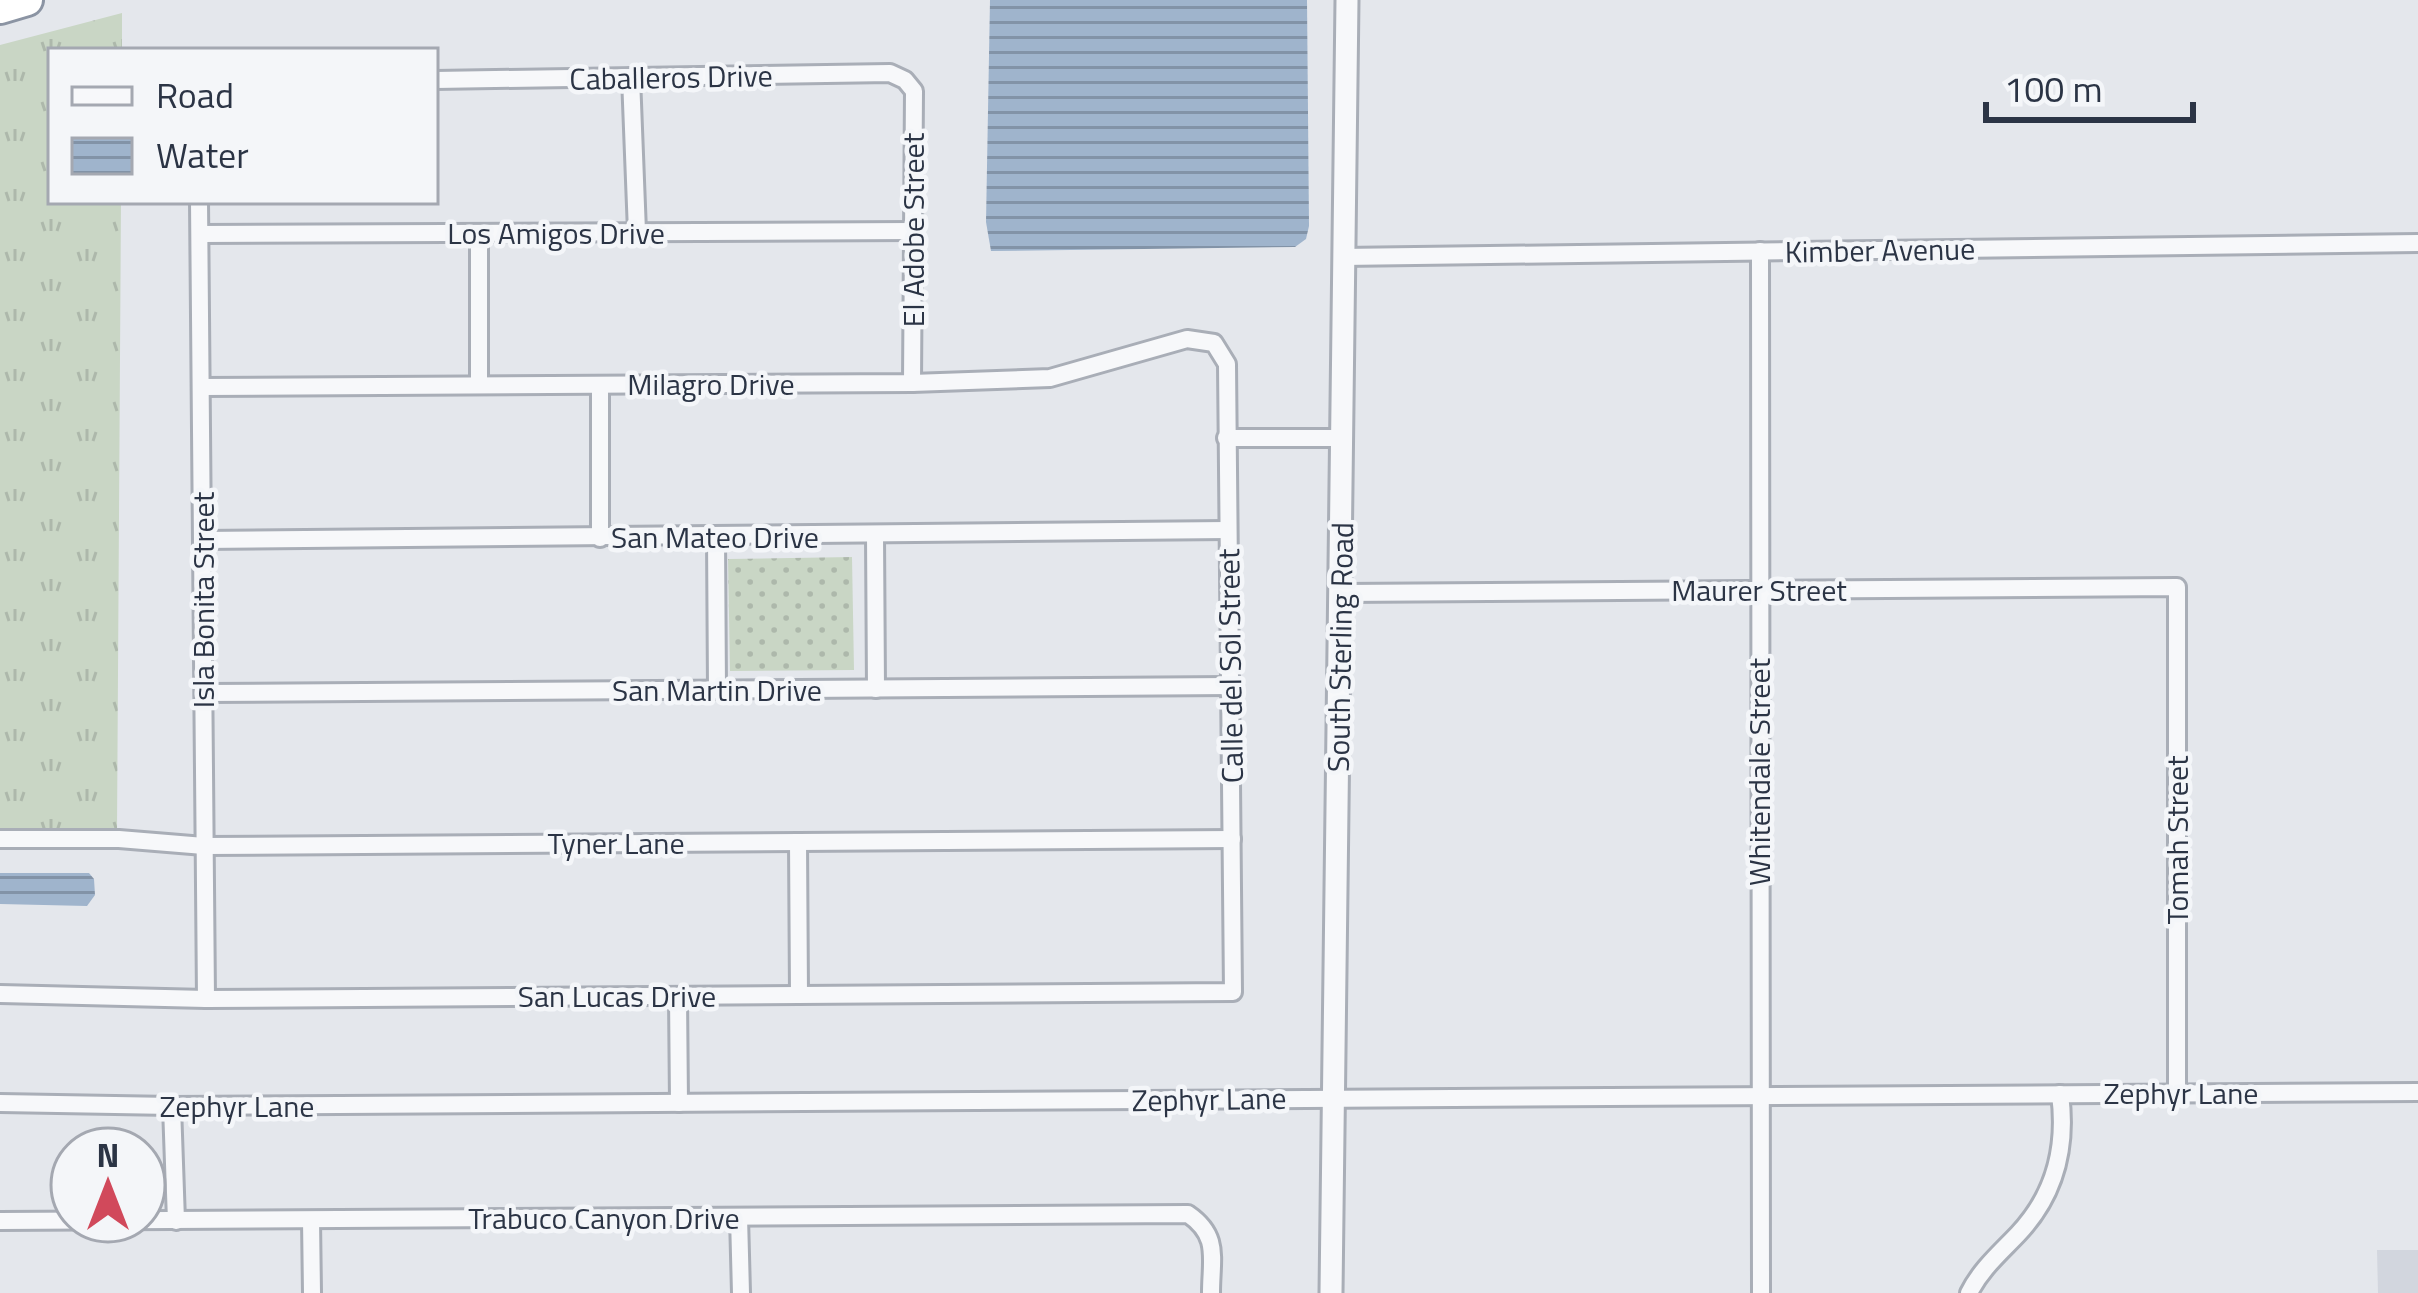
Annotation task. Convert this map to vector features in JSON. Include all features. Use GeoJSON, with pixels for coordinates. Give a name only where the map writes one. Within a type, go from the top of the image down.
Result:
{"type":"FeatureCollection","features":[{"type":"Feature","properties":{"kind":"highway"},"geometry":{"type":"LineString","coordinates":[[0,8],[27,0]]}},
{"type":"Feature","properties":{"kind":"street","name":"South Sterling Road"},"geometry":{"type":"LineString","coordinates":[[1331,1293],[1348,0]]}},
{"type":"Feature","properties":{"kind":"street","name":"Caballeros Drive"},"geometry":{"type":"LineString","coordinates":[[438,80],[890,74],[905,80]]}},
{"type":"Feature","properties":{"kind":"street"},"geometry":{"type":"LineString","coordinates":[[631,77],[637,232]]}},
{"type":"Feature","properties":{"kind":"street","name":"El Adobe Street"},"geometry":{"type":"LineString","coordinates":[[905,80],[914,91],[912,383]]}},
{"type":"Feature","properties":{"kind":"street","name":"Isla Bonita Street"},"geometry":{"type":"LineString","coordinates":[[200,204],[206,999]]}},
{"type":"Feature","properties":{"kind":"street","name":"Los Amigos Drive"},"geometry":{"type":"LineString","coordinates":[[200,234],[913,231]]}},
{"type":"Feature","properties":{"kind":"street"},"geometry":{"type":"LineString","coordinates":[[478,233],[479,385]]}},
{"type":"Feature","properties":{"kind":"street","name":"Kimber Avenue"},"geometry":{"type":"LineString","coordinates":[[1342,257],[2418,243]]}},
{"type":"Feature","properties":{"kind":"street","name":"Whitendale Street"},"geometry":{"type":"LineString","coordinates":[[1760,251],[1760,1293]]}},
{"type":"Feature","properties":{"kind":"street","name":"Milagro Drive"},"geometry":{"type":"LineString","coordinates":[[201,387],[1050,378],[1187,339],[1214,344]]}},
{"type":"Feature","properties":{"kind":"street","name":"Calle del Sol Street"},"geometry":{"type":"LineString","coordinates":[[1214,344],[1227,364],[1233,992]]}},
{"type":"Feature","properties":{"kind":"street"},"geometry":{"type":"LineString","coordinates":[[600,385],[600,538]]}},
{"type":"Feature","properties":{"kind":"street"},"geometry":{"type":"LineString","coordinates":[[1226,438],[1342,438]]}},
{"type":"Feature","properties":{"kind":"street","name":"San Mateo Drive"},"geometry":{"type":"LineString","coordinates":[[202,540],[1228,530]]}},
{"type":"Feature","properties":{"kind":"street"},"geometry":{"type":"LineString","coordinates":[[875,536],[876,688]]}},
{"type":"Feature","properties":{"kind":"street"},"geometry":{"type":"LineString","coordinates":[[716,537],[717,690]]}},
{"type":"Feature","properties":{"kind":"street","name":"Maurer Street"},"geometry":{"type":"LineString","coordinates":[[1342,593],[2177,587]]}},
{"type":"Feature","properties":{"kind":"street","name":"Tomah Street"},"geometry":{"type":"LineString","coordinates":[[2177,587],[2177,1093]]}},
{"type":"Feature","properties":{"kind":"street","name":"San Martin Drive"},"geometry":{"type":"LineString","coordinates":[[203,693],[1231,686]]}},
{"type":"Feature","properties":{"kind":"street","name":"Tyner Lane"},"geometry":{"type":"LineString","coordinates":[[0,839],[119,839],[205,846],[1232,839]]}},
{"type":"Feature","properties":{"kind":"street"},"geometry":{"type":"LineString","coordinates":[[798,842],[799,995]]}},
{"type":"Feature","properties":{"kind":"street","name":"San Lucas Drive"},"geometry":{"type":"LineString","coordinates":[[0,994],[206,999],[1233,992]]}},
{"type":"Feature","properties":{"kind":"street"},"geometry":{"type":"LineString","coordinates":[[678,996],[679,1103]]}},
{"type":"Feature","properties":{"kind":"street","name":"Zephyr Lane"},"geometry":{"type":"LineString","coordinates":[[0,1103],[172,1106],[2418,1092]]}},
{"type":"Feature","properties":{"kind":"street"},"geometry":{"type":"LineString","coordinates":[[1969,1293],[1993,1259],[2030,1222],[2053,1182],[2063,1138],[2060,1094]]}},
{"type":"Feature","properties":{"kind":"street"},"geometry":{"type":"LineString","coordinates":[[172,1106],[176,1221]]}},
{"type":"Feature","properties":{"kind":"street","name":"Trabuco Canyon Drive"},"geometry":{"type":"LineString","coordinates":[[0,1221],[1188,1214],[1204,1225],[1212,1239],[1211,1293]]}},
{"type":"Feature","properties":{"kind":"street"},"geometry":{"type":"LineString","coordinates":[[740,1217],[741,1293]]}},
{"type":"Feature","properties":{"kind":"street"},"geometry":{"type":"LineString","coordinates":[[311,1220],[312,1293]]}},
{"type":"Feature","properties":{"kind":"shaded area"},"geometry":{"type":"Polygon","coordinates":[[[2377,1250],[2418,1250],[2418,1293],[2378,1293],[2377,1250]]]}},
{"type":"Feature","properties":{"kind":"green space"},"geometry":{"type":"Polygon","coordinates":[[[122,13],[122,48],[48,48],[48,204],[121,204],[117,832],[0,834],[0,45],[122,13]]]}},
{"type":"Feature","properties":{"kind":"green space"},"geometry":{"type":"Polygon","coordinates":[[[852,557],[854,670],[730,671],[728,559],[852,557]]]}},
{"type":"Feature","properties":{"kind":"water"},"geometry":{"type":"Polygon","coordinates":[[[990,0],[1307,0],[1306,239],[1295,247],[991,251],[986,222],[990,0]]]}},
{"type":"Feature","properties":{"kind":"water"},"geometry":{"type":"Polygon","coordinates":[[[0,873],[89,873],[95,895],[87,906],[0,904],[0,873]]]}}]}
